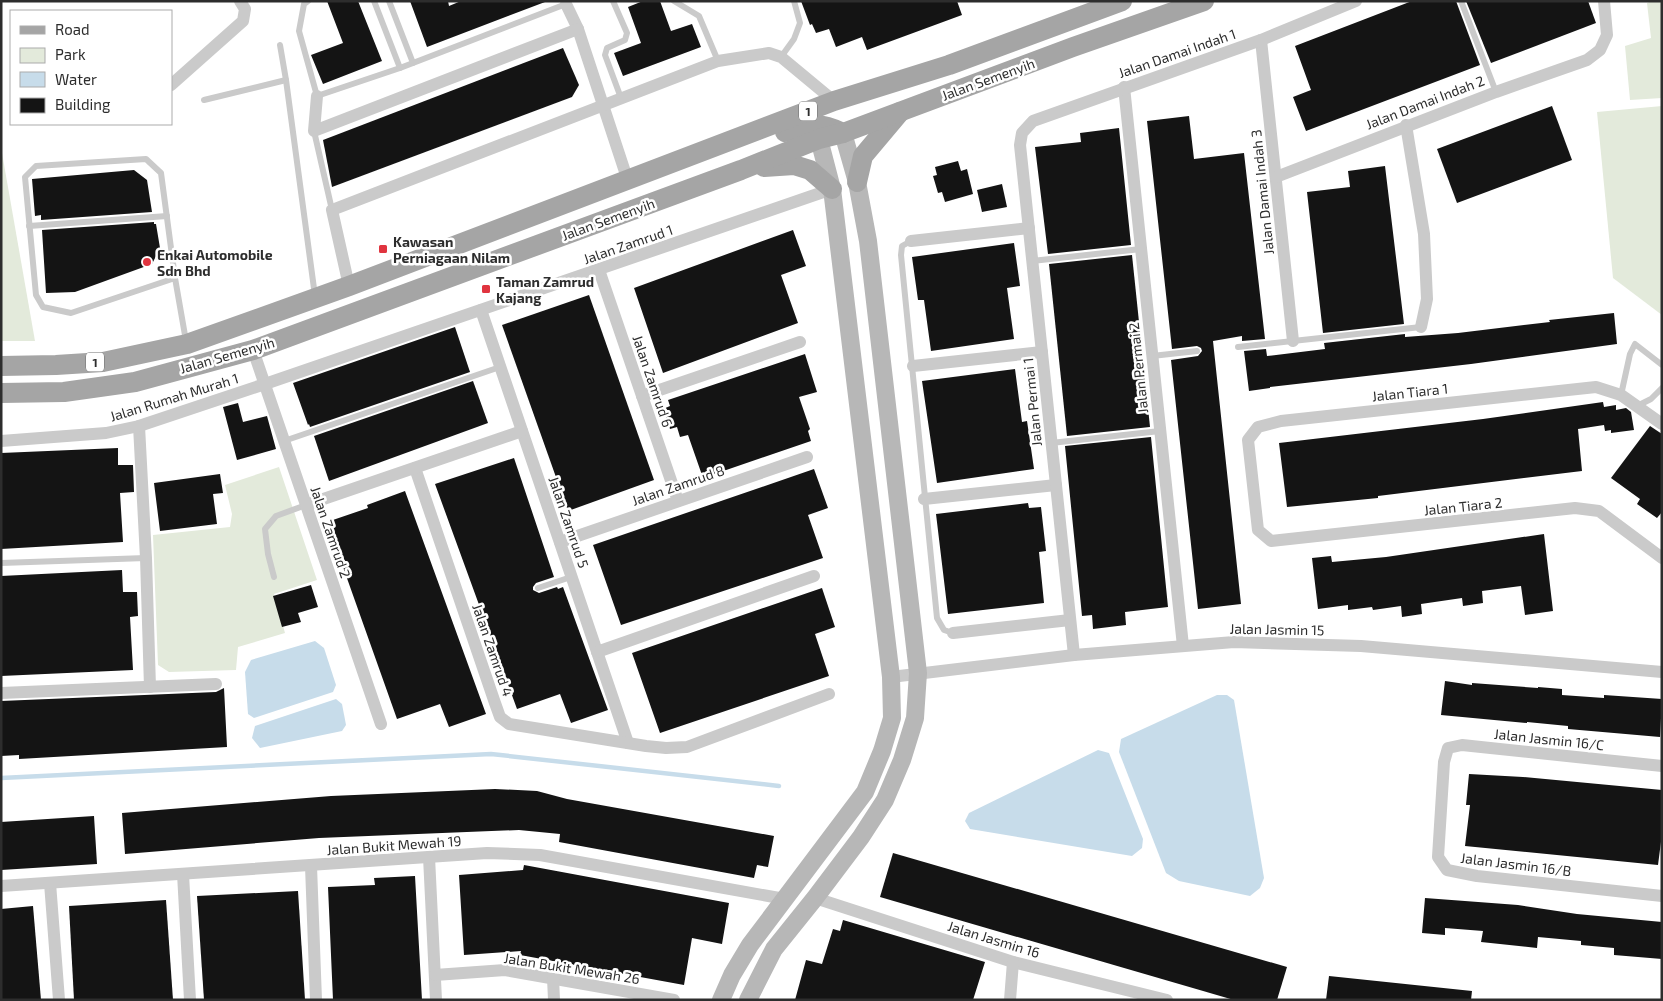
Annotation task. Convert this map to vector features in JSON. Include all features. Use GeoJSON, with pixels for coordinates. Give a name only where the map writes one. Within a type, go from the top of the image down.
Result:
{"type":"FeatureCollection","features":[{"type":"Feature","properties":{"kind":"main road","name":"Jalan Semenyih"},"geometry":{"type":"LineString","coordinates":[[1,366],[103,362],[186,344],[349,286],[834,101],[949,65],[1122,1]]}},
{"type":"Feature","properties":{"kind":"main road","name":"Jalan Semenyih"},"geometry":{"type":"LineString","coordinates":[[1,393],[64,392],[135,382],[253,350],[741,170],[830,132],[901,111],[1204,1]]}},
{"type":"Feature","properties":{"kind":"main road"},"geometry":{"type":"LineString","coordinates":[[670,165],[711,160],[788,130],[808,126],[830,132],[832,119],[841,112],[903,90],[949,65]]}},
{"type":"Feature","properties":{"kind":"main road"},"geometry":{"type":"LineString","coordinates":[[857,182],[863,156],[901,111]]}},
{"type":"Feature","properties":{"kind":"main road"},"geometry":{"type":"LineString","coordinates":[[741,170],[771,166],[794,166],[810,170],[832,189]]}},
{"type":"Feature","properties":{"kind":"street"},"geometry":{"type":"LineString","coordinates":[[172,84],[243,21],[245,9],[240,1]]}},
{"type":"Feature","properties":{"kind":"street","name":"Jalan Damai Indah 1"},"geometry":{"type":"LineString","coordinates":[[1020,145],[1022,133],[1033,121],[1124,87],[1261,40],[1356,1]]}},
{"type":"Feature","properties":{"kind":"street","name":"Jalan Damai Indah 2"},"geometry":{"type":"LineString","coordinates":[[1276,177],[1406,125],[1587,60],[1600,50],[1607,35],[1604,1]]}},
{"type":"Feature","properties":{"kind":"street"},"geometry":{"type":"LineString","coordinates":[[565,3],[578,29],[628,181]]}},
{"type":"Feature","properties":{"kind":"street"},"geometry":{"type":"LineString","coordinates":[[316,96],[314,131],[578,29]]}},
{"type":"Feature","properties":{"kind":"street","name":"Jalan Damai Indah 3"},"geometry":{"type":"LineString","coordinates":[[1261,40],[1293,341]]}},
{"type":"Feature","properties":{"kind":"street"},"geometry":{"type":"LineString","coordinates":[[349,286],[332,210],[718,61],[769,53],[781,57],[834,101]]}},
{"type":"Feature","properties":{"kind":"street","name":"Jalan Permai 2"},"geometry":{"type":"LineString","coordinates":[[1124,87],[1183,646]]}},
{"type":"Feature","properties":{"kind":"street"},"geometry":{"type":"LineString","coordinates":[[1406,125],[1424,234],[1427,299],[1421,327]]}},
{"type":"Feature","properties":{"kind":"street"},"geometry":{"type":"LineString","coordinates":[[748,1000],[774,949],[861,837],[885,800],[902,760],[915,718],[918,673],[868,241],[857,182],[830,132]]}},
{"type":"Feature","properties":{"kind":"street"},"geometry":{"type":"LineString","coordinates":[[720,1000],[750,945],[865,792],[882,751],[892,718],[891,677],[832,189],[830,132]]}},
{"type":"Feature","properties":{"kind":"street","name":"Jalan Permai 1"},"geometry":{"type":"LineString","coordinates":[[1020,145],[1074,655]]}},
{"type":"Feature","properties":{"kind":"street","name":"Jalan Zamrud 1"},"geometry":{"type":"LineString","coordinates":[[265,384],[832,189]]}},
{"type":"Feature","properties":{"kind":"street"},"geometry":{"type":"LineString","coordinates":[[911,241],[1029,228]]}},
{"type":"Feature","properties":{"kind":"street","name":"Jalan Zamrud 6"},"geometry":{"type":"LineString","coordinates":[[599,270],[678,501]]}},
{"type":"Feature","properties":{"kind":"street","name":"Jalan Zamrud 5"},"geometry":{"type":"LineString","coordinates":[[481,310],[628,743]]}},
{"type":"Feature","properties":{"kind":"street"},"geometry":{"type":"LineString","coordinates":[[642,396],[800,342]]}},
{"type":"Feature","properties":{"kind":"street","name":"Jalan Zamrud 2"},"geometry":{"type":"LineString","coordinates":[[253,350],[381,724]]}},
{"type":"Feature","properties":{"kind":"street"},"geometry":{"type":"LineString","coordinates":[[912,366],[1042,352]]}},
{"type":"Feature","properties":{"kind":"street","name":"Jalan Rumah Murah 1"},"geometry":{"type":"LineString","coordinates":[[1,441],[106,434],[139,426],[265,384]]}},
{"type":"Feature","properties":{"kind":"street","name":"Jalan Tiara 1"},"geometry":{"type":"LineString","coordinates":[[1258,530],[1248,440],[1258,427],[1281,421],[1596,387],[1621,395],[1662,424]]}},
{"type":"Feature","properties":{"kind":"street"},"geometry":{"type":"LineString","coordinates":[[139,426],[150,687]]}},
{"type":"Feature","properties":{"kind":"street"},"geometry":{"type":"LineString","coordinates":[[306,505],[522,431]]}},
{"type":"Feature","properties":{"kind":"street","name":"Jalan Zamrud 8"},"geometry":{"type":"LineString","coordinates":[[560,542],[807,457]]}},
{"type":"Feature","properties":{"kind":"street","name":"Jalan Zamrud 4"},"geometry":{"type":"LineString","coordinates":[[415,468],[500,717],[509,724],[666,748],[687,747],[829,694]]}},
{"type":"Feature","properties":{"kind":"street"},"geometry":{"type":"LineString","coordinates":[[924,499],[1056,485]]}},
{"type":"Feature","properties":{"kind":"street","name":"Jalan Tiara 2"},"geometry":{"type":"LineString","coordinates":[[1258,530],[1271,541],[1290,540],[1575,508],[1599,511],[1662,558]]}},
{"type":"Feature","properties":{"kind":"street"},"geometry":{"type":"LineString","coordinates":[[597,652],[814,576]]}},
{"type":"Feature","properties":{"kind":"street"},"geometry":{"type":"LineString","coordinates":[[953,633],[1070,620]]}},
{"type":"Feature","properties":{"kind":"street","name":"Jalan Jasmin 15"},"geometry":{"type":"LineString","coordinates":[[891,677],[1074,655],[1234,642],[1361,646],[1662,672]]}},
{"type":"Feature","properties":{"kind":"street"},"geometry":{"type":"LineString","coordinates":[[1,693],[216,684]]}},
{"type":"Feature","properties":{"kind":"street","name":"Jalan Jasmin 16/C"},"geometry":{"type":"LineString","coordinates":[[1444,762],[1448,748],[1462,745],[1662,766]]}},
{"type":"Feature","properties":{"kind":"street","name":"Jalan Jasmin 16/B"},"geometry":{"type":"LineString","coordinates":[[1444,762],[1438,857],[1447,870],[1476,876],[1662,896]]}},
{"type":"Feature","properties":{"kind":"street","name":"Jalan Bukit Mewah 19"},"geometry":{"type":"LineString","coordinates":[[1,886],[487,853],[540,855],[785,899]]}},
{"type":"Feature","properties":{"kind":"street"},"geometry":{"type":"LineString","coordinates":[[429,857],[436,1000]]}},
{"type":"Feature","properties":{"kind":"street"},"geometry":{"type":"LineString","coordinates":[[311,866],[316,1000]]}},
{"type":"Feature","properties":{"kind":"street"},"geometry":{"type":"LineString","coordinates":[[182,874],[190,1000]]}},
{"type":"Feature","properties":{"kind":"street"},"geometry":{"type":"LineString","coordinates":[[50,883],[59,1000]]}},
{"type":"Feature","properties":{"kind":"street","name":"Jalan Jasmin 16"},"geometry":{"type":"LineString","coordinates":[[815,898],[1013,962],[1167,1000]]}},
{"type":"Feature","properties":{"kind":"street"},"geometry":{"type":"LineString","coordinates":[[1010,1000],[1013,962]]}},
{"type":"Feature","properties":{"kind":"street","name":"Jalan Bukit Mewah 26"},"geometry":{"type":"LineString","coordinates":[[435,975],[504,970],[674,1000]]}},
{"type":"Feature","properties":{"kind":"street"},"geometry":{"type":"LineString","coordinates":[[553,978],[554,1000]]}},
{"type":"Feature","properties":{"kind":"lane"},"geometry":{"type":"LineString","coordinates":[[308,1],[304,4],[299,31],[316,96],[400,68],[565,3]]}},
{"type":"Feature","properties":{"kind":"lane"},"geometry":{"type":"LineString","coordinates":[[374,1],[400,68]]}},
{"type":"Feature","properties":{"kind":"lane"},"geometry":{"type":"LineString","coordinates":[[389,1],[413,63]]}},
{"type":"Feature","properties":{"kind":"lane"},"geometry":{"type":"LineString","coordinates":[[612,1],[627,33],[625,40],[607,48],[605,55],[621,98]]}},
{"type":"Feature","properties":{"kind":"lane"},"geometry":{"type":"LineString","coordinates":[[674,1],[699,16],[718,61]]}},
{"type":"Feature","properties":{"kind":"lane"},"geometry":{"type":"LineString","coordinates":[[781,57],[794,40],[800,23],[794,1]]}},
{"type":"Feature","properties":{"kind":"lane"},"geometry":{"type":"LineString","coordinates":[[1461,1],[1496,92]]}},
{"type":"Feature","properties":{"kind":"lane"},"geometry":{"type":"LineString","coordinates":[[379,14],[392,9]]}},
{"type":"Feature","properties":{"kind":"lane"},"geometry":{"type":"LineString","coordinates":[[280,45],[316,298]]}},
{"type":"Feature","properties":{"kind":"lane"},"geometry":{"type":"LineString","coordinates":[[204,100],[286,80]]}},
{"type":"Feature","properties":{"kind":"lane"},"geometry":{"type":"LineString","coordinates":[[314,131],[332,210]]}},
{"type":"Feature","properties":{"kind":"lane"},"geometry":{"type":"LineString","coordinates":[[175,278],[70,313],[43,307],[36,296],[25,177],[36,166],[146,159],[161,174],[186,344]]}},
{"type":"Feature","properties":{"kind":"lane"},"geometry":{"type":"LineString","coordinates":[[29,226],[168,216]]}},
{"type":"Feature","properties":{"kind":"lane"},"geometry":{"type":"LineString","coordinates":[[911,241],[902,246],[901,255],[924,499],[937,618],[944,630],[953,633]]}},
{"type":"Feature","properties":{"kind":"lane"},"geometry":{"type":"LineString","coordinates":[[1032,262],[1141,249]]}},
{"type":"Feature","properties":{"kind":"lane"},"geometry":{"type":"LineString","coordinates":[[1238,347],[1421,327]]}},
{"type":"Feature","properties":{"kind":"lane"},"geometry":{"type":"LineString","coordinates":[[1621,395],[1630,354],[1635,344],[1662,365]]}},
{"type":"Feature","properties":{"kind":"lane"},"geometry":{"type":"LineString","coordinates":[[1152,356],[1197,351]]}},
{"type":"Feature","properties":{"kind":"lane"},"geometry":{"type":"LineString","coordinates":[[284,441],[500,367]]}},
{"type":"Feature","properties":{"kind":"lane"},"geometry":{"type":"LineString","coordinates":[[1637,406],[1651,399],[1662,388]]}},
{"type":"Feature","properties":{"kind":"lane"},"geometry":{"type":"LineString","coordinates":[[1051,443],[1160,430]]}},
{"type":"Feature","properties":{"kind":"lane"},"geometry":{"type":"LineString","coordinates":[[274,577],[268,554],[265,529],[276,516],[306,505]]}},
{"type":"Feature","properties":{"kind":"lane"},"geometry":{"type":"LineString","coordinates":[[1,563],[146,558]]}},
{"type":"Feature","properties":{"kind":"lane"},"geometry":{"type":"LineString","coordinates":[[538,588],[572,577]]}},
{"type":"Feature","properties":{"kind":"green space"},"geometry":{"type":"Polygon","coordinates":[[[1662,1],[1662,98],[1630,100],[1625,46],[1651,38],[1647,3],[1662,1]]]}},
{"type":"Feature","properties":{"kind":"green space"},"geometry":{"type":"Polygon","coordinates":[[[1662,106],[1662,315],[1613,278],[1597,112],[1662,106]]]}},
{"type":"Feature","properties":{"kind":"green space"},"geometry":{"type":"Polygon","coordinates":[[[2,153],[35,341],[1,341],[2,153]]]}},
{"type":"Feature","properties":{"kind":"green space"},"geometry":{"type":"Polygon","coordinates":[[[279,467],[317,580],[274,594],[285,633],[238,647],[236,670],[169,672],[158,665],[153,535],[230,527],[232,514],[225,485],[279,467]]]}},
{"type":"Feature","properties":{"kind":"water"},"geometry":{"type":"Polygon","coordinates":[[[315,641],[324,648],[336,685],[333,692],[254,718],[248,714],[245,672],[251,660],[315,641]]]}},
{"type":"Feature","properties":{"kind":"water"},"geometry":{"type":"Polygon","coordinates":[[[1217,695],[1227,695],[1234,700],[1264,878],[1260,888],[1250,896],[1179,881],[1166,873],[1119,752],[1121,739],[1217,695]]]}},
{"type":"Feature","properties":{"kind":"water"},"geometry":{"type":"Polygon","coordinates":[[[336,699],[342,704],[346,725],[342,731],[260,748],[252,738],[255,726],[336,699]]]}},
{"type":"Feature","properties":{"kind":"water"},"geometry":{"type":"Polygon","coordinates":[[[1098,750],[1109,753],[1143,839],[1142,848],[1132,856],[970,829],[965,821],[969,813],[1098,750]]]}},
{"type":"Feature","properties":{"kind":"building"},"geometry":{"type":"Polygon","coordinates":[[[327,1],[358,1],[382,61],[323,84],[311,55],[343,43],[327,1]]]}},
{"type":"Feature","properties":{"kind":"building"},"geometry":{"type":"Polygon","coordinates":[[[410,1],[448,1],[449,6],[461,1],[545,2],[427,47],[410,1]]]}},
{"type":"Feature","properties":{"kind":"building"},"geometry":{"type":"Polygon","coordinates":[[[643,1],[660,1],[671,31],[692,24],[701,47],[623,76],[614,53],[641,43],[628,7],[643,1]]]}},
{"type":"Feature","properties":{"kind":"building"},"geometry":{"type":"Polygon","coordinates":[[[801,1],[957,1],[962,15],[867,50],[862,37],[836,47],[829,29],[816,33],[812,24],[810,25],[801,1]]]}},
{"type":"Feature","properties":{"kind":"building"},"geometry":{"type":"Polygon","coordinates":[[[1412,1],[1456,1],[1480,65],[1306,131],[1293,97],[1311,90],[1295,46],[1412,1]]]}},
{"type":"Feature","properties":{"kind":"building"},"geometry":{"type":"Polygon","coordinates":[[[1466,1],[1588,1],[1596,23],[1491,63],[1466,1]]]}},
{"type":"Feature","properties":{"kind":"building"},"geometry":{"type":"Polygon","coordinates":[[[563,48],[579,85],[572,97],[332,187],[323,140],[563,48]]]}},
{"type":"Feature","properties":{"kind":"building"},"geometry":{"type":"Polygon","coordinates":[[[1552,106],[1572,160],[1457,203],[1437,149],[1552,106]]]}},
{"type":"Feature","properties":{"kind":"building"},"geometry":{"type":"Polygon","coordinates":[[[1189,116],[1194,159],[1244,153],[1265,339],[1242,341],[1242,336],[1213,341],[1241,604],[1198,609],[1171,360],[1198,356],[1202,351],[1197,346],[1172,349],[1147,121],[1189,116]]]}},
{"type":"Feature","properties":{"kind":"building"},"geometry":{"type":"Polygon","coordinates":[[[1119,128],[1131,245],[1048,254],[1035,147],[1081,142],[1080,133],[1119,128]]]}},
{"type":"Feature","properties":{"kind":"building"},"geometry":{"type":"Polygon","coordinates":[[[958,161],[961,171],[967,169],[973,194],[945,202],[942,192],[938,193],[933,176],[937,175],[935,167],[958,161]]]}},
{"type":"Feature","properties":{"kind":"building"},"geometry":{"type":"Polygon","coordinates":[[[1385,166],[1404,324],[1323,333],[1307,192],[1350,187],[1348,171],[1385,166]]]}},
{"type":"Feature","properties":{"kind":"building"},"geometry":{"type":"Polygon","coordinates":[[[134,170],[147,180],[152,212],[41,220],[41,215],[35,216],[32,179],[134,170]]]}},
{"type":"Feature","properties":{"kind":"building"},"geometry":{"type":"Polygon","coordinates":[[[1002,184],[1007,207],[982,212],[977,190],[1002,184]]]}},
{"type":"Feature","properties":{"kind":"building"},"geometry":{"type":"Polygon","coordinates":[[[154,222],[160,248],[152,264],[75,292],[46,293],[42,230],[154,222]]]}},
{"type":"Feature","properties":{"kind":"building"},"geometry":{"type":"Polygon","coordinates":[[[793,230],[806,266],[781,275],[798,323],[663,373],[634,288],[793,230]]]}},
{"type":"Feature","properties":{"kind":"building"},"geometry":{"type":"Polygon","coordinates":[[[1014,243],[1020,286],[1007,288],[1014,339],[931,351],[924,300],[918,300],[912,257],[1014,243]]]}},
{"type":"Feature","properties":{"kind":"building"},"geometry":{"type":"Polygon","coordinates":[[[1132,255],[1150,427],[1067,436],[1049,264],[1132,255]]]}},
{"type":"Feature","properties":{"kind":"building"},"geometry":{"type":"Polygon","coordinates":[[[589,295],[654,480],[568,511],[502,325],[589,295]]]}},
{"type":"Feature","properties":{"kind":"building"},"geometry":{"type":"Polygon","coordinates":[[[1614,313],[1617,344],[1249,391],[1244,351],[1266,349],[1267,356],[1325,349],[1324,343],[1405,334],[1405,337],[1458,333],[1614,313]]]}},
{"type":"Feature","properties":{"kind":"building"},"geometry":{"type":"Polygon","coordinates":[[[455,327],[470,372],[310,427],[308,425],[293,383],[455,327]]]}},
{"type":"Feature","properties":{"kind":"building"},"geometry":{"type":"Polygon","coordinates":[[[805,354],[817,392],[799,397],[810,429],[808,431],[811,441],[703,478],[688,435],[680,437],[677,427],[670,429],[663,409],[670,406],[668,400],[805,354]]]}},
{"type":"Feature","properties":{"kind":"building"},"geometry":{"type":"Polygon","coordinates":[[[1015,369],[1022,422],[1027,421],[1034,469],[937,483],[922,381],[1015,369]]]}},
{"type":"Feature","properties":{"kind":"building"},"geometry":{"type":"Polygon","coordinates":[[[473,381],[488,423],[329,481],[314,436],[473,381]]]}},
{"type":"Feature","properties":{"kind":"building"},"geometry":{"type":"Polygon","coordinates":[[[1603,402],[1604,407],[1616,405],[1616,410],[1626,408],[1631,412],[1634,430],[1611,433],[1611,430],[1605,431],[1604,425],[1578,429],[1582,471],[1378,496],[1378,498],[1287,507],[1279,443],[1483,419],[1603,402]]]}},
{"type":"Feature","properties":{"kind":"building"},"geometry":{"type":"Polygon","coordinates":[[[238,403],[243,422],[267,416],[276,449],[237,460],[223,407],[238,403]]]}},
{"type":"Feature","properties":{"kind":"building"},"geometry":{"type":"Polygon","coordinates":[[[1650,426],[1662,434],[1662,512],[1657,518],[1637,504],[1640,499],[1611,478],[1650,426]]]}},
{"type":"Feature","properties":{"kind":"building"},"geometry":{"type":"Polygon","coordinates":[[[1151,437],[1168,607],[1125,612],[1126,625],[1093,629],[1092,615],[1082,616],[1065,446],[1151,437]]]}},
{"type":"Feature","properties":{"kind":"building"},"geometry":{"type":"Polygon","coordinates":[[[118,448],[118,465],[133,465],[134,492],[120,493],[123,542],[1,549],[1,453],[118,448]]]}},
{"type":"Feature","properties":{"kind":"building"},"geometry":{"type":"Polygon","coordinates":[[[514,458],[554,577],[536,583],[533,590],[539,593],[563,587],[608,710],[571,723],[560,694],[517,709],[435,484],[514,458]]]}},
{"type":"Feature","properties":{"kind":"building"},"geometry":{"type":"Polygon","coordinates":[[[814,469],[828,508],[808,515],[823,558],[621,625],[593,545],[814,469]]]}},
{"type":"Feature","properties":{"kind":"building"},"geometry":{"type":"Polygon","coordinates":[[[220,474],[223,493],[213,494],[217,524],[160,531],[154,483],[220,474]]]}},
{"type":"Feature","properties":{"kind":"building"},"geometry":{"type":"Polygon","coordinates":[[[405,491],[486,714],[449,727],[440,704],[397,719],[327,522],[368,508],[367,505],[405,491]]]}},
{"type":"Feature","properties":{"kind":"building"},"geometry":{"type":"Polygon","coordinates":[[[1028,503],[1029,508],[1041,507],[1046,551],[1039,552],[1044,603],[948,614],[936,514],[1028,503]]]}},
{"type":"Feature","properties":{"kind":"building"},"geometry":{"type":"Polygon","coordinates":[[[1544,534],[1553,611],[1525,615],[1521,586],[1482,591],[1483,603],[1463,606],[1462,598],[1421,604],[1422,614],[1402,617],[1401,606],[1373,610],[1372,607],[1348,610],[1348,605],[1318,609],[1312,558],[1331,556],[1332,562],[1386,557],[1544,534]]]}},
{"type":"Feature","properties":{"kind":"building"},"geometry":{"type":"Polygon","coordinates":[[[122,570],[123,592],[137,592],[138,616],[130,617],[133,670],[1,676],[1,576],[122,570]]]}},
{"type":"Feature","properties":{"kind":"building"},"geometry":{"type":"Polygon","coordinates":[[[311,585],[318,607],[298,613],[301,622],[282,627],[273,596],[311,585]]]}},
{"type":"Feature","properties":{"kind":"building"},"geometry":{"type":"Polygon","coordinates":[[[822,588],[835,627],[815,634],[829,676],[660,733],[632,653],[822,588]]]}},
{"type":"Feature","properties":{"kind":"building"},"geometry":{"type":"Polygon","coordinates":[[[1445,681],[1472,685],[1472,683],[1562,689],[1562,695],[1604,698],[1604,695],[1662,699],[1660,737],[1568,729],[1568,726],[1441,715],[1445,681]]]}},
{"type":"Feature","properties":{"kind":"building"},"geometry":{"type":"Polygon","coordinates":[[[224,688],[227,747],[19,759],[19,755],[1,756],[1,701],[216,692],[224,688]]]}},
{"type":"Feature","properties":{"kind":"building"},"geometry":{"type":"Polygon","coordinates":[[[1469,774],[1662,790],[1662,834],[1658,865],[1465,846],[1470,805],[1466,805],[1469,774]]]}},
{"type":"Feature","properties":{"kind":"building"},"geometry":{"type":"Polygon","coordinates":[[[495,789],[537,791],[567,799],[774,836],[768,867],[757,865],[754,878],[559,842],[560,834],[519,830],[319,838],[125,854],[122,813],[331,796],[495,789]]]}},
{"type":"Feature","properties":{"kind":"building"},"geometry":{"type":"Polygon","coordinates":[[[94,816],[97,864],[1,870],[1,822],[94,816]]]}},
{"type":"Feature","properties":{"kind":"building"},"geometry":{"type":"Polygon","coordinates":[[[893,853],[1287,967],[1277,1000],[1234,1000],[880,897],[893,853]]]}},
{"type":"Feature","properties":{"kind":"building"},"geometry":{"type":"Polygon","coordinates":[[[524,865],[729,903],[722,944],[692,938],[684,985],[520,955],[521,951],[464,955],[459,875],[523,870],[524,865]]]}},
{"type":"Feature","properties":{"kind":"building"},"geometry":{"type":"Polygon","coordinates":[[[415,876],[422,1000],[333,1000],[328,887],[375,885],[374,878],[415,876]]]}},
{"type":"Feature","properties":{"kind":"building"},"geometry":{"type":"Polygon","coordinates":[[[298,891],[305,1000],[204,1000],[197,896],[298,891]]]}},
{"type":"Feature","properties":{"kind":"building"},"geometry":{"type":"Polygon","coordinates":[[[1425,898],[1518,905],[1577,914],[1662,922],[1662,959],[1614,955],[1614,948],[1581,945],[1581,941],[1538,937],[1537,948],[1481,942],[1483,931],[1445,928],[1445,935],[1422,933],[1425,898]]]}},
{"type":"Feature","properties":{"kind":"building"},"geometry":{"type":"Polygon","coordinates":[[[166,900],[173,1000],[74,1000],[69,906],[166,900]]]}},
{"type":"Feature","properties":{"kind":"building"},"geometry":{"type":"Polygon","coordinates":[[[33,906],[41,1000],[1,1000],[1,909],[33,906]]]}},
{"type":"Feature","properties":{"kind":"building"},"geometry":{"type":"Polygon","coordinates":[[[843,920],[985,962],[973,1000],[795,1000],[806,960],[822,964],[833,929],[840,931],[843,920]]]}},
{"type":"Feature","properties":{"kind":"building"},"geometry":{"type":"Polygon","coordinates":[[[1329,976],[1472,991],[1471,1000],[1326,1000],[1329,976]]]}},
{"type":"Feature","properties":{"kind":"waterway"},"geometry":{"type":"LineString","coordinates":[[1,778],[491,754],[779,786]]}},
{"type":"Feature","properties":{"kind":"place","name":"Kawasan Perniagaan Nilam"},"geometry":{"type":"Point","coordinates":[383,249]}},
{"type":"Feature","properties":{"kind":"place","name":"Enkai Automobile Sdn Bhd"},"geometry":{"type":"Point","coordinates":[147,262]}},
{"type":"Feature","properties":{"kind":"place","name":"Taman Zamrud Kajang"},"geometry":{"type":"Point","coordinates":[486,289]}}]}
